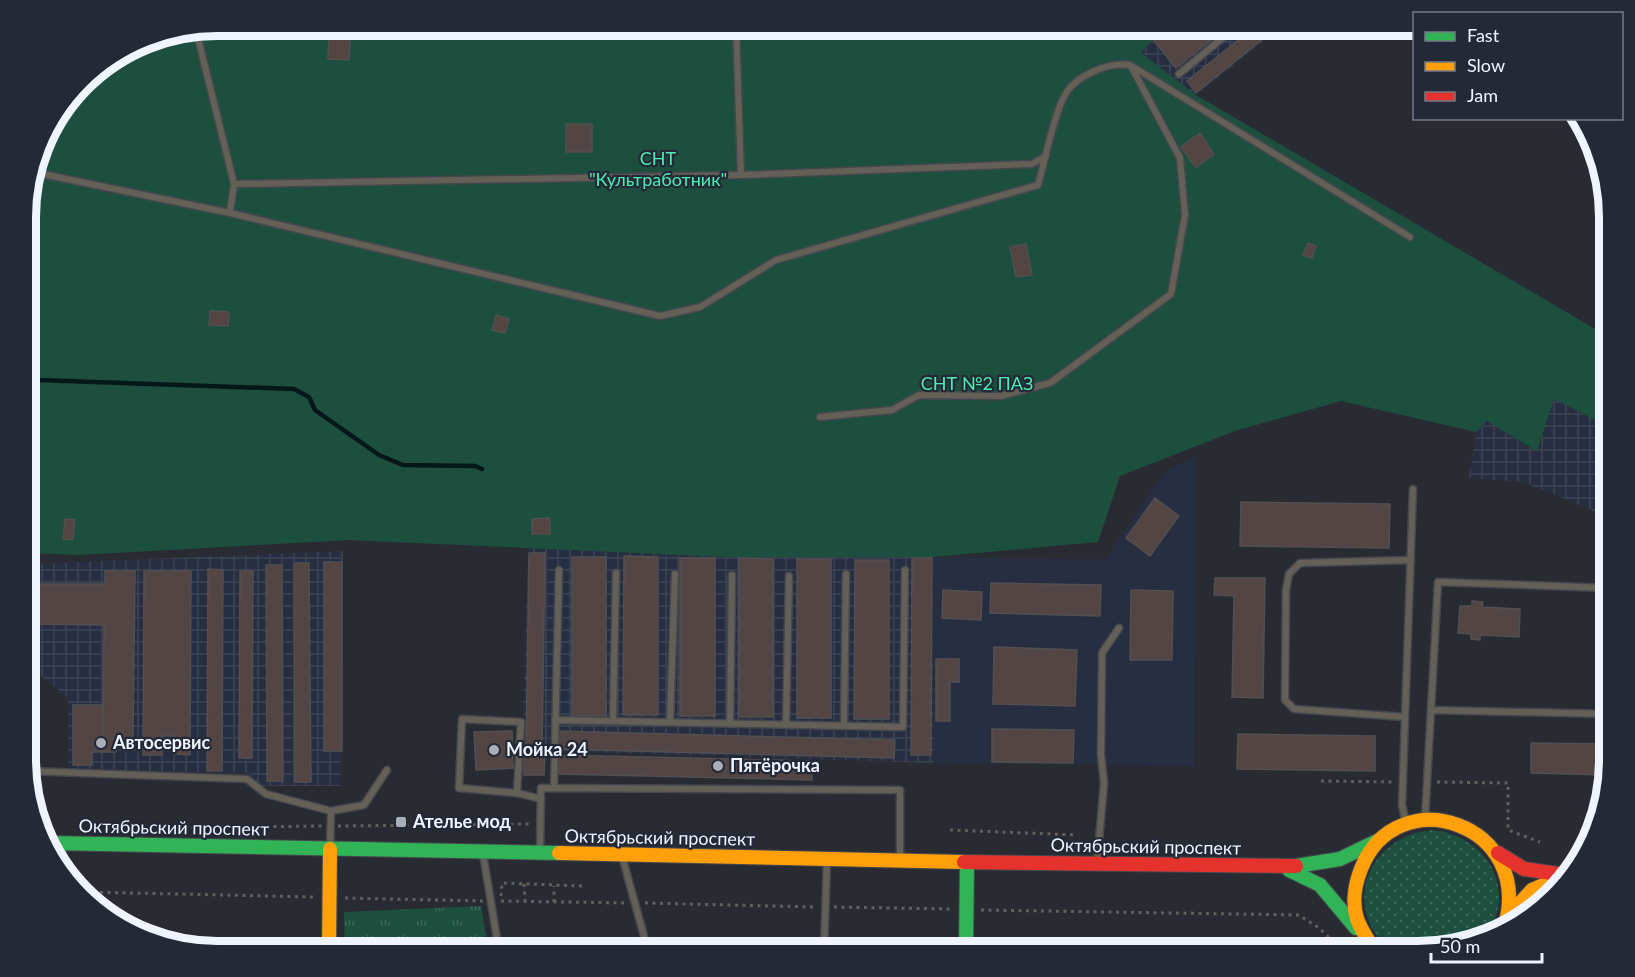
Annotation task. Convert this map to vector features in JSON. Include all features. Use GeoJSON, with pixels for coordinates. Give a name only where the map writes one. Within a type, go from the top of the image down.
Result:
{"type":"FeatureCollection","features":[{"type":"Feature","properties":{"kind":"main road","name":"Октябрьский проспект"},"geometry":{"type":"LineString","coordinates":[[57,844],[1270,868],[1332,862],[1357,854],[1406,824],[1425,820],[1449,821],[1463,826],[1489,844]]}},
{"type":"Feature","properties":{"kind":"main road"},"geometry":{"type":"LineString","coordinates":[[1368,941],[1354,912],[1354,888],[1360,867],[1377,841]]}},
{"type":"Feature","properties":{"kind":"main road"},"geometry":{"type":"LineString","coordinates":[[1489,844],[1516,866],[1558,875]]}},
{"type":"Feature","properties":{"kind":"main road"},"geometry":{"type":"LineString","coordinates":[[1489,844],[1499,856],[1509,884],[1510,901],[1506,918]]}},
{"type":"Feature","properties":{"kind":"main road"},"geometry":{"type":"LineString","coordinates":[[329,941],[330,849]]}},
{"type":"Feature","properties":{"kind":"main road"},"geometry":{"type":"LineString","coordinates":[[966,941],[967,862]]}},
{"type":"Feature","properties":{"kind":"main road","name":"Октябрьский проспект"},"geometry":{"type":"LineString","coordinates":[[1270,868],[1296,872],[1316,882],[1332,897],[1366,941]]}},
{"type":"Feature","properties":{"kind":"main road"},"geometry":{"type":"LineString","coordinates":[[1510,915],[1524,895],[1553,880]]}},
{"type":"Feature","properties":{"kind":"lane"},"geometry":{"type":"LineString","coordinates":[[736,36],[741,175]]}},
{"type":"Feature","properties":{"kind":"lane"},"geometry":{"type":"LineString","coordinates":[[1179,74],[1225,36]]}},
{"type":"Feature","properties":{"kind":"lane"},"geometry":{"type":"LineString","coordinates":[[198,37],[234,184],[230,213]]}},
{"type":"Feature","properties":{"kind":"lane"},"geometry":{"type":"LineString","coordinates":[[42,174],[230,213],[660,316],[700,307],[776,260],[1038,184],[1064,96],[1089,72],[1116,63],[1130,65],[1410,237]]}},
{"type":"Feature","properties":{"kind":"lane"},"geometry":{"type":"LineString","coordinates":[[820,417],[892,410],[919,395],[1001,396],[1050,383],[1171,294],[1185,215],[1180,158],[1130,65]]}},
{"type":"Feature","properties":{"kind":"lane"},"geometry":{"type":"LineString","coordinates":[[234,184],[741,175],[1032,164],[1046,156]]}},
{"type":"Feature","properties":{"kind":"lane"},"geometry":{"type":"LineString","coordinates":[[1406,824],[1402,805],[1413,489]]}},
{"type":"Feature","properties":{"kind":"lane"},"geometry":{"type":"LineString","coordinates":[[1406,717],[1294,709],[1285,700],[1286,590],[1289,574],[1300,563],[1411,560]]}},
{"type":"Feature","properties":{"kind":"lane"},"geometry":{"type":"LineString","coordinates":[[554,788],[560,570]]}},
{"type":"Feature","properties":{"kind":"lane"},"geometry":{"type":"LineString","coordinates":[[555,720],[903,727],[905,570]]}},
{"type":"Feature","properties":{"kind":"lane"},"geometry":{"type":"LineString","coordinates":[[613,721],[616,573]]}},
{"type":"Feature","properties":{"kind":"lane"},"geometry":{"type":"LineString","coordinates":[[670,722],[675,574]]}},
{"type":"Feature","properties":{"kind":"lane"},"geometry":{"type":"LineString","coordinates":[[844,726],[846,574]]}},
{"type":"Feature","properties":{"kind":"lane"},"geometry":{"type":"LineString","coordinates":[[730,723],[732,575]]}},
{"type":"Feature","properties":{"kind":"lane"},"geometry":{"type":"LineString","coordinates":[[786,724],[789,576]]}},
{"type":"Feature","properties":{"kind":"lane"},"geometry":{"type":"LineString","coordinates":[[1425,820],[1438,582],[1599,588]]}},
{"type":"Feature","properties":{"kind":"lane"},"geometry":{"type":"LineString","coordinates":[[1097,864],[1104,783],[1101,755],[1102,653],[1119,628]]}},
{"type":"Feature","properties":{"kind":"lane"},"geometry":{"type":"LineString","coordinates":[[1431,710],[1599,714]]}},
{"type":"Feature","properties":{"kind":"lane"},"geometry":{"type":"LineString","coordinates":[[517,793],[520,722],[462,719],[459,788],[517,793],[541,799]]}},
{"type":"Feature","properties":{"kind":"lane"},"geometry":{"type":"LineString","coordinates":[[37,771],[247,779],[266,794],[331,811],[364,806],[387,770]]}},
{"type":"Feature","properties":{"kind":"lane"},"geometry":{"type":"LineString","coordinates":[[540,853],[541,788],[900,790],[900,860]]}},
{"type":"Feature","properties":{"kind":"lane"},"geometry":{"type":"LineString","coordinates":[[330,849],[331,811]]}},
{"type":"Feature","properties":{"kind":"lane"},"geometry":{"type":"LineString","coordinates":[[483,852],[497,941]]}},
{"type":"Feature","properties":{"kind":"lane"},"geometry":{"type":"LineString","coordinates":[[622,855],[644,941]]}},
{"type":"Feature","properties":{"kind":"lane"},"geometry":{"type":"LineString","coordinates":[[824,941],[827,859]]}},
{"type":"Feature","properties":{"kind":"path"},"geometry":{"type":"LineString","coordinates":[[1321,782],[1403,782]]}},
{"type":"Feature","properties":{"kind":"path"},"geometry":{"type":"LineString","coordinates":[[1427,782],[1508,783],[1508,830],[1540,842]]}},
{"type":"Feature","properties":{"kind":"path"},"geometry":{"type":"LineString","coordinates":[[151,828],[541,824]]}},
{"type":"Feature","properties":{"kind":"path"},"geometry":{"type":"LineString","coordinates":[[950,830],[1077,835]]}},
{"type":"Feature","properties":{"kind":"path"},"geometry":{"type":"LineString","coordinates":[[501,901],[502,883],[583,886]]}},
{"type":"Feature","properties":{"kind":"path"},"geometry":{"type":"LineString","coordinates":[[524,884],[525,901]]}},
{"type":"Feature","properties":{"kind":"path"},"geometry":{"type":"LineString","coordinates":[[554,885],[554,902]]}},
{"type":"Feature","properties":{"kind":"path"},"geometry":{"type":"LineString","coordinates":[[94,892],[1299,915],[1319,928],[1333,941]]}},
{"type":"Feature","properties":{"kind":"shaded area"},"geometry":{"type":"Polygon","coordinates":[[[1156,36],[1270,36],[1196,95],[1140,53],[1156,36]]]}},
{"type":"Feature","properties":{"kind":"shaded area"},"geometry":{"type":"Polygon","coordinates":[[[1554,399],[1597,420],[1599,417],[1599,513],[1522,482],[1469,478],[1476,432],[1487,421],[1554,399]]]}},
{"type":"Feature","properties":{"kind":"shaded area"},"geometry":{"type":"Polygon","coordinates":[[[1197,455],[1194,766],[934,763],[933,557],[1105,559],[1166,471],[1197,455]]]}},
{"type":"Feature","properties":{"kind":"shaded area"},"geometry":{"type":"Polygon","coordinates":[[[528,547],[726,557],[933,557],[934,763],[522,750],[528,547]]]}},
{"type":"Feature","properties":{"kind":"shaded area"},"geometry":{"type":"Polygon","coordinates":[[[343,551],[341,786],[260,786],[248,773],[68,769],[68,698],[36,672],[36,564],[343,551]]]}},
{"type":"Feature","properties":{"kind":"green space","name":"СНТ №2 ПАЗ"},"geometry":{"type":"Polygon","coordinates":[[[205,36],[1157,36],[1141,53],[1196,95],[1599,331],[1599,418],[1597,421],[1554,399],[1537,451],[1487,421],[1476,432],[1341,401],[1235,431],[1120,476],[1098,542],[933,557],[726,557],[349,540],[79,555],[36,553],[36,217],[39,182],[60,126],[81,98],[98,81],[126,60],[182,39],[205,36]]]}},
{"type":"Feature","properties":{"kind":"green space"},"geometry":{"type":"Polygon","coordinates":[[[1433,830],[1451,834],[1467,842],[1481,853],[1491,866],[1497,881],[1499,897],[1492,924],[1465,935],[1430,941],[1382,941],[1375,933],[1366,914],[1364,895],[1368,876],[1377,859],[1392,845],[1410,835],[1433,830]]]}},
{"type":"Feature","properties":{"kind":"green space"},"geometry":{"type":"Polygon","coordinates":[[[481,906],[487,941],[345,941],[344,912],[481,906]]]}},
{"type":"Feature","properties":{"kind":"building"},"geometry":{"type":"Polygon","coordinates":[[[329,36],[350,37],[349,60],[328,59],[329,36]]]}},
{"type":"Feature","properties":{"kind":"building"},"geometry":{"type":"Polygon","coordinates":[[[1161,36],[1216,36],[1176,68],[1154,41],[1161,36]]]}},
{"type":"Feature","properties":{"kind":"building"},"geometry":{"type":"Polygon","coordinates":[[[1243,36],[1267,36],[1196,93],[1187,81],[1243,36]]]}},
{"type":"Feature","properties":{"kind":"building"},"geometry":{"type":"Polygon","coordinates":[[[566,124],[592,124],[592,152],[566,152],[566,124]]]}},
{"type":"Feature","properties":{"kind":"building"},"geometry":{"type":"Polygon","coordinates":[[[1200,133],[1214,154],[1196,168],[1181,147],[1200,133]]]}},
{"type":"Feature","properties":{"kind":"building"},"geometry":{"type":"Polygon","coordinates":[[[1308,243],[1316,246],[1312,258],[1303,255],[1308,243]]]}},
{"type":"Feature","properties":{"kind":"building"},"geometry":{"type":"Polygon","coordinates":[[[1026,244],[1032,275],[1016,277],[1010,247],[1026,244]]]}},
{"type":"Feature","properties":{"kind":"building"},"geometry":{"type":"Polygon","coordinates":[[[210,311],[229,312],[228,326],[209,325],[210,311]]]}},
{"type":"Feature","properties":{"kind":"building"},"geometry":{"type":"Polygon","coordinates":[[[496,315],[509,319],[505,333],[492,330],[496,315]]]}},
{"type":"Feature","properties":{"kind":"building"},"geometry":{"type":"Polygon","coordinates":[[[1155,498],[1179,516],[1150,556],[1126,538],[1155,498]]]}},
{"type":"Feature","properties":{"kind":"building"},"geometry":{"type":"Polygon","coordinates":[[[1241,502],[1390,504],[1389,548],[1240,546],[1241,502]]]}},
{"type":"Feature","properties":{"kind":"building"},"geometry":{"type":"Polygon","coordinates":[[[550,518],[550,534],[532,534],[532,519],[550,518]]]}},
{"type":"Feature","properties":{"kind":"building"},"geometry":{"type":"Polygon","coordinates":[[[65,519],[75,520],[73,540],[63,539],[65,519]]]}},
{"type":"Feature","properties":{"kind":"building"},"geometry":{"type":"Polygon","coordinates":[[[529,553],[545,553],[542,749],[526,748],[529,553]]]}},
{"type":"Feature","properties":{"kind":"building"},"geometry":{"type":"Polygon","coordinates":[[[624,556],[658,557],[658,715],[623,715],[624,556]]]}},
{"type":"Feature","properties":{"kind":"building"},"geometry":{"type":"Polygon","coordinates":[[[572,557],[606,557],[606,716],[572,716],[572,557]]]}},
{"type":"Feature","properties":{"kind":"building"},"geometry":{"type":"Polygon","coordinates":[[[680,558],[715,558],[715,716],[680,716],[680,558]]]}},
{"type":"Feature","properties":{"kind":"building"},"geometry":{"type":"Polygon","coordinates":[[[739,558],[773,559],[773,717],[739,717],[739,558]]]}},
{"type":"Feature","properties":{"kind":"building"},"geometry":{"type":"Polygon","coordinates":[[[912,558],[932,558],[931,755],[911,755],[912,558]]]}},
{"type":"Feature","properties":{"kind":"building"},"geometry":{"type":"Polygon","coordinates":[[[797,559],[831,559],[831,718],[797,718],[797,559]]]}},
{"type":"Feature","properties":{"kind":"building"},"geometry":{"type":"Polygon","coordinates":[[[855,560],[889,560],[889,719],[854,719],[855,560]]]}},
{"type":"Feature","properties":{"kind":"building"},"geometry":{"type":"Polygon","coordinates":[[[324,562],[342,562],[342,751],[324,751],[324,562]]]}},
{"type":"Feature","properties":{"kind":"building"},"geometry":{"type":"Polygon","coordinates":[[[294,563],[309,563],[311,782],[295,782],[294,563]]]}},
{"type":"Feature","properties":{"kind":"building"},"geometry":{"type":"Polygon","coordinates":[[[266,565],[282,565],[283,781],[267,781],[266,565]]]}},
{"type":"Feature","properties":{"kind":"building"},"geometry":{"type":"Polygon","coordinates":[[[208,569],[223,570],[222,771],[207,771],[208,569]]]}},
{"type":"Feature","properties":{"kind":"building"},"geometry":{"type":"Polygon","coordinates":[[[105,571],[135,571],[133,738],[103,738],[104,625],[36,624],[36,584],[105,584],[105,571]]]}},
{"type":"Feature","properties":{"kind":"building"},"geometry":{"type":"Polygon","coordinates":[[[144,571],[191,571],[190,755],[175,754],[175,736],[162,736],[162,755],[143,755],[144,571]]]}},
{"type":"Feature","properties":{"kind":"building"},"geometry":{"type":"Polygon","coordinates":[[[240,571],[253,571],[252,758],[239,758],[240,571]]]}},
{"type":"Feature","properties":{"kind":"building"},"geometry":{"type":"Polygon","coordinates":[[[1215,578],[1265,578],[1263,698],[1232,697],[1234,596],[1214,595],[1215,578]]]}},
{"type":"Feature","properties":{"kind":"building"},"geometry":{"type":"Polygon","coordinates":[[[991,583],[1101,585],[1100,616],[990,613],[991,583]]]}},
{"type":"Feature","properties":{"kind":"building"},"geometry":{"type":"Polygon","coordinates":[[[943,590],[982,592],[981,620],[942,618],[943,590]]]}},
{"type":"Feature","properties":{"kind":"building"},"geometry":{"type":"Polygon","coordinates":[[[1131,590],[1173,591],[1172,660],[1130,660],[1131,590]]]}},
{"type":"Feature","properties":{"kind":"building"},"geometry":{"type":"Polygon","coordinates":[[[1472,601],[1483,602],[1482,607],[1520,609],[1519,637],[1480,635],[1480,640],[1471,639],[1471,634],[1458,633],[1460,606],[1472,606],[1472,601]]]}},
{"type":"Feature","properties":{"kind":"building"},"geometry":{"type":"Polygon","coordinates":[[[994,647],[1077,650],[1075,706],[993,704],[994,647]]]}},
{"type":"Feature","properties":{"kind":"building"},"geometry":{"type":"Polygon","coordinates":[[[936,659],[959,659],[959,682],[950,682],[950,721],[936,721],[936,659]]]}},
{"type":"Feature","properties":{"kind":"building"},"geometry":{"type":"Polygon","coordinates":[[[73,705],[103,705],[103,738],[117,738],[116,752],[92,752],[92,765],[73,765],[73,705]]]}},
{"type":"Feature","properties":{"kind":"building"},"geometry":{"type":"Polygon","coordinates":[[[992,729],[1074,730],[1073,763],[992,762],[992,729]]]}},
{"type":"Feature","properties":{"kind":"building","name":"Мойка 24"},"geometry":{"type":"Polygon","coordinates":[[[512,731],[513,768],[476,770],[474,732],[512,731]]]}},
{"type":"Feature","properties":{"kind":"building"},"geometry":{"type":"Polygon","coordinates":[[[557,731],[895,740],[894,758],[557,749],[557,731]]]}},
{"type":"Feature","properties":{"kind":"building"},"geometry":{"type":"Polygon","coordinates":[[[1238,734],[1375,736],[1375,771],[1237,769],[1238,734]]]}},
{"type":"Feature","properties":{"kind":"building"},"geometry":{"type":"Polygon","coordinates":[[[1531,743],[1599,744],[1599,775],[1531,773],[1531,743]]]}},
{"type":"Feature","properties":{"kind":"building"},"geometry":{"type":"Polygon","coordinates":[[[524,753],[545,754],[544,775],[524,775],[524,753]]]}},
{"type":"Feature","properties":{"kind":"building"},"geometry":{"type":"Polygon","coordinates":[[[559,755],[812,761],[812,780],[558,774],[559,755]]]}},
{"type":"Feature","properties":{"kind":"waterway"},"geometry":{"type":"LineString","coordinates":[[36,377],[38,380],[294,389],[309,397],[315,410],[379,455],[403,465],[475,466],[482,469]]}},
{"type":"Feature","properties":{"kind":"traffic: fast"},"geometry":{"type":"LineString","coordinates":[[1296,866],[1340,859],[1377,841]]}},
{"type":"Feature","properties":{"kind":"traffic: fast"},"geometry":{"type":"LineString","coordinates":[[57,843],[559,853]]}},
{"type":"Feature","properties":{"kind":"traffic: fast"},"geometry":{"type":"LineString","coordinates":[[966,941],[967,862]]}},
{"type":"Feature","properties":{"kind":"traffic: fast"},"geometry":{"type":"LineString","coordinates":[[1289,870],[1320,885],[1356,928]]}},
{"type":"Feature","properties":{"kind":"traffic: slow"},"geometry":{"type":"LineString","coordinates":[[1369,941],[1355,913],[1355,894],[1361,869],[1379,841],[1403,825],[1430,820],[1458,825],[1482,839],[1500,862],[1509,892],[1505,918]]}},
{"type":"Feature","properties":{"kind":"traffic: slow"},"geometry":{"type":"LineString","coordinates":[[329,941],[330,849]]}},
{"type":"Feature","properties":{"kind":"traffic: slow"},"geometry":{"type":"LineString","coordinates":[[559,853],[964,862]]}},
{"type":"Feature","properties":{"kind":"traffic: slow"},"geometry":{"type":"LineString","coordinates":[[1510,914],[1532,890],[1552,881]]}},
{"type":"Feature","properties":{"kind":"traffic: jam"},"geometry":{"type":"LineString","coordinates":[[1498,853],[1524,869],[1558,874]]}},
{"type":"Feature","properties":{"kind":"traffic: jam"},"geometry":{"type":"LineString","coordinates":[[964,862],[1296,866]]}},
{"type":"Feature","properties":{"kind":"place","name":"Автосервис"},"geometry":{"type":"Point","coordinates":[101,743]}},
{"type":"Feature","properties":{"kind":"place","name":"Мойка 24"},"geometry":{"type":"Point","coordinates":[494,750]}},
{"type":"Feature","properties":{"kind":"place","name":"Пятёрочка"},"geometry":{"type":"Point","coordinates":[718,766]}},
{"type":"Feature","properties":{"kind":"place","name":"Ателье мод"},"geometry":{"type":"Point","coordinates":[401,822]}},
{"type":"Feature","properties":{"kind":"park label","name":"СНТ \"Культработник\""},"geometry":{"type":"Point","coordinates":[658,169]}}]}
